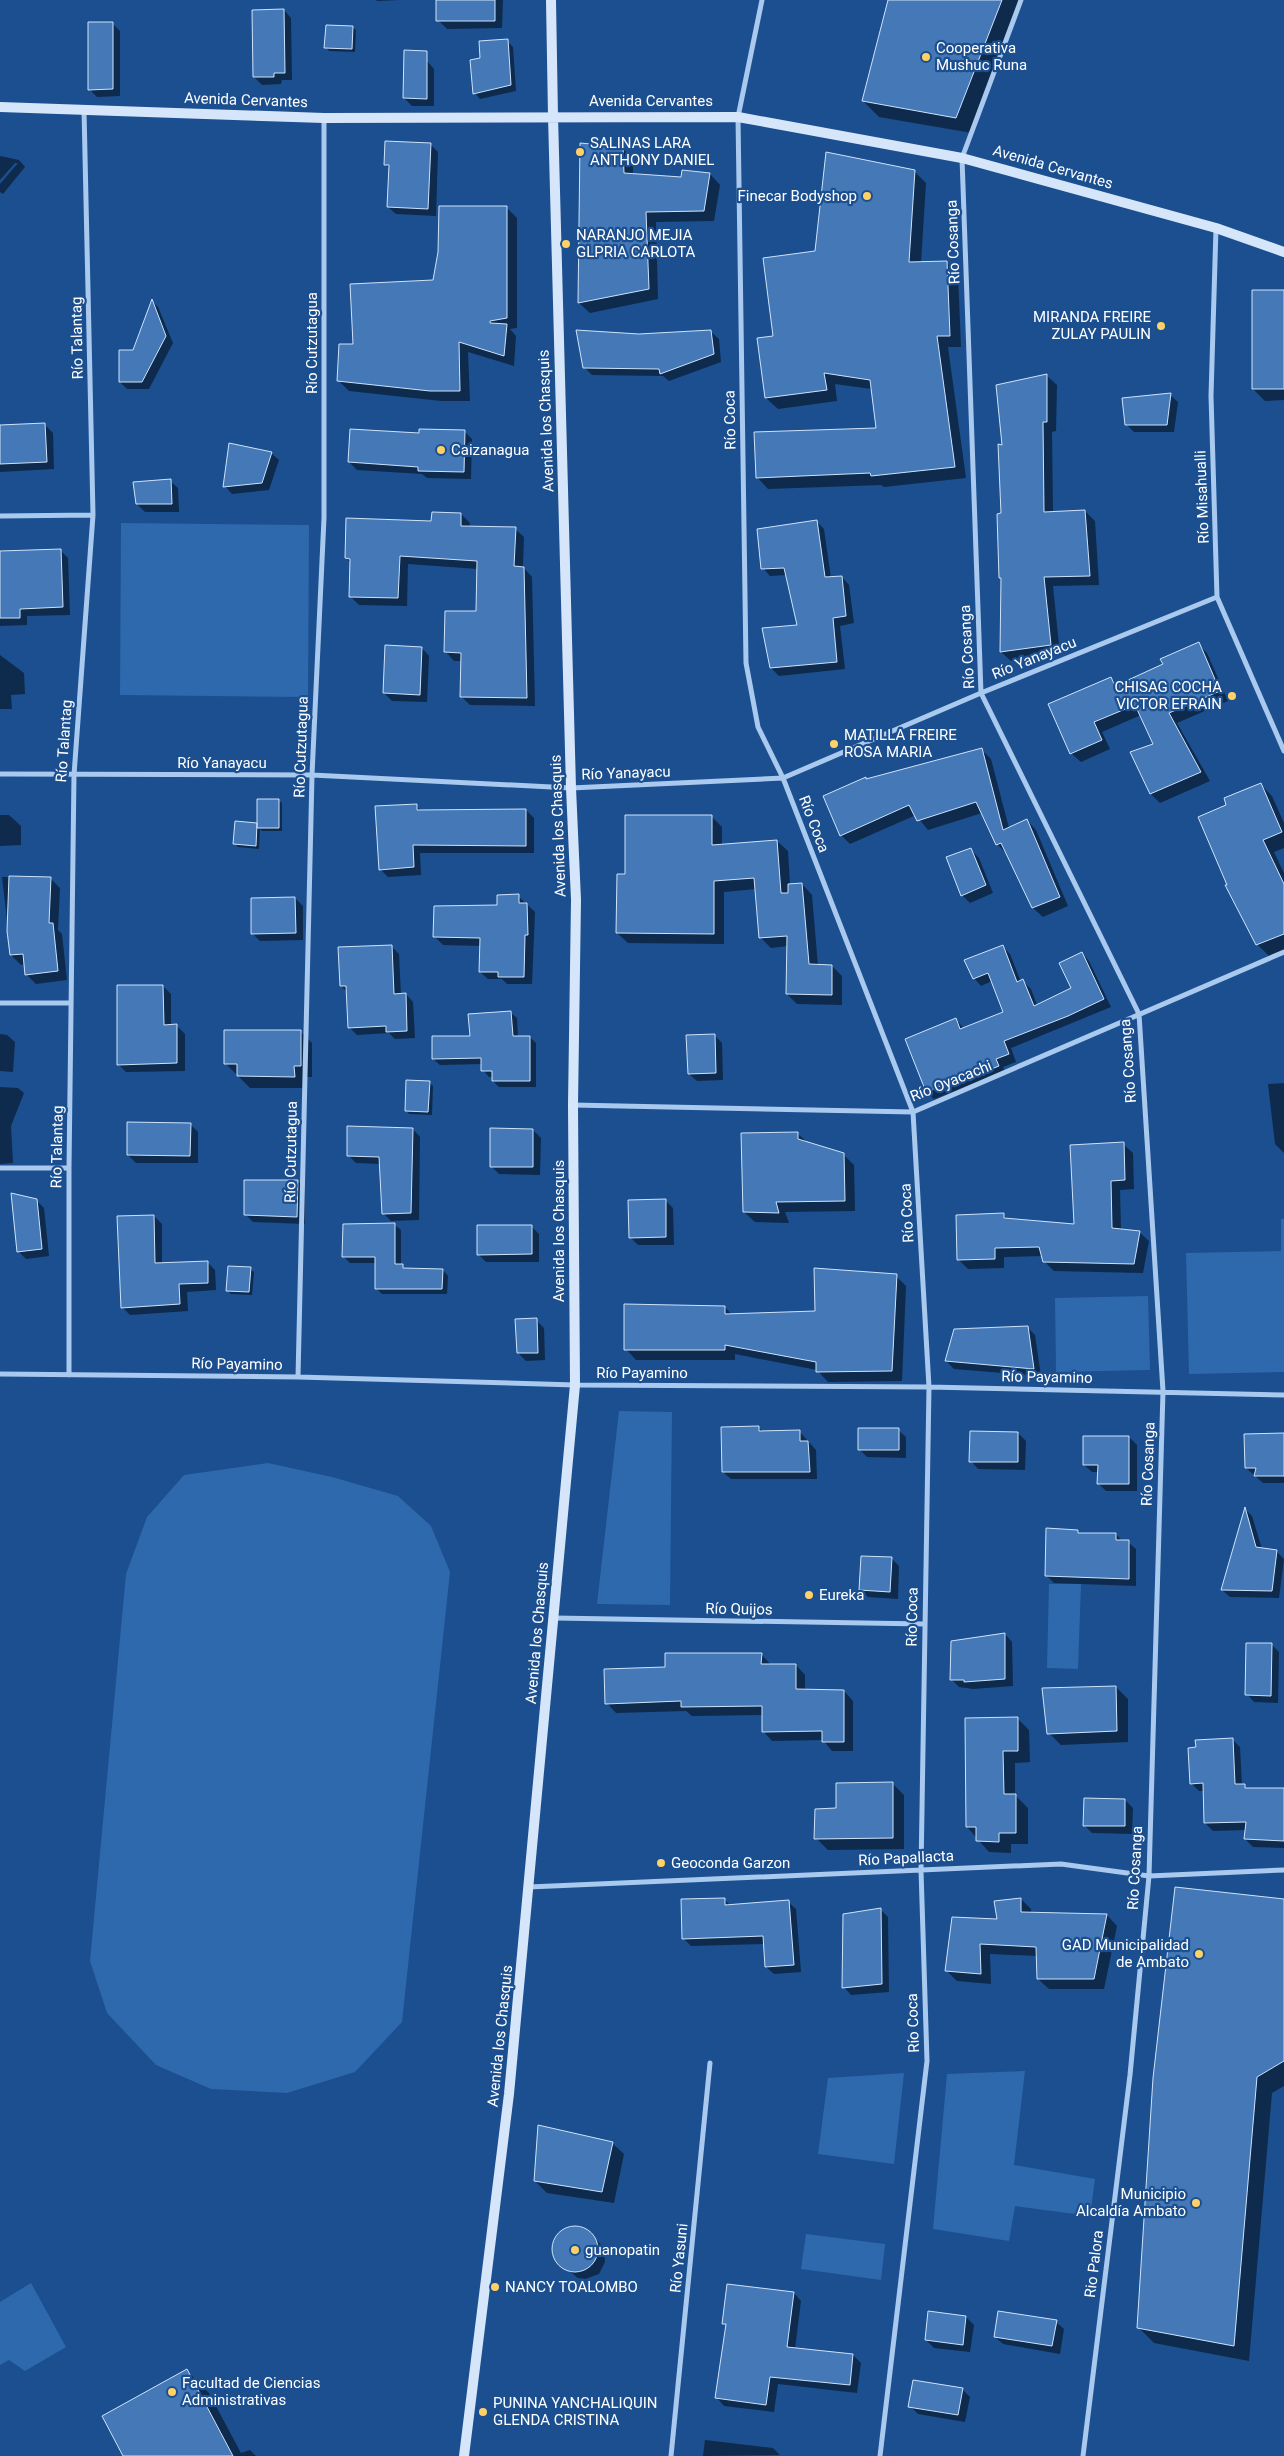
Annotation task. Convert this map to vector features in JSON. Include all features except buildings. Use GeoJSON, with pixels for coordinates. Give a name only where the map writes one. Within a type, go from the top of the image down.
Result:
{"type":"FeatureCollection","features":[{"type":"Feature","properties":{"kind":"street","name":"Avenida los Chasquis"},"geometry":{"type":"LineString","coordinates":[[464,2456],[509,2094],[575,1385],[573,1105],[576,900],[571,788],[551,0]]}},
{"type":"Feature","properties":{"kind":"street","name":"Río Coca"},"geometry":{"type":"LineString","coordinates":[[762,0],[738,117],[746,663],[758,727],[783,778],[913,1112],[929,1387],[920,1870],[927,2061],[880,2456]]}},
{"type":"Feature","properties":{"kind":"street","name":"Río Cosanga"},"geometry":{"type":"LineString","coordinates":[[1021,0],[962,158],[981,693],[1139,1014],[1163,1391],[1149,1876],[1130,2075]]}},
{"type":"Feature","properties":{"kind":"street","name":"Avenida Cervantes"},"geometry":{"type":"LineString","coordinates":[[0,107],[324,118],[738,117],[962,158],[1216,228],[1284,252]]}},
{"type":"Feature","properties":{"kind":"street","name":"Río Talantag"},"geometry":{"type":"LineString","coordinates":[[68,1375],[68,1168],[74,775],[93,515],[84,110]]}},
{"type":"Feature","properties":{"kind":"street","name":"Río Cutzutagua"},"geometry":{"type":"LineString","coordinates":[[298,1377],[312,775],[324,518],[324,118]]}},
{"type":"Feature","properties":{"kind":"street","name":"Río Misahualli"},"geometry":{"type":"LineString","coordinates":[[1216,228],[1211,396],[1217,597],[1284,751]]}},
{"type":"Feature","properties":{"kind":"street"},"geometry":{"type":"LineString","coordinates":[[0,516],[93,515]]}},
{"type":"Feature","properties":{"kind":"street","name":"Río Yanayacu"},"geometry":{"type":"LineString","coordinates":[[0,774],[312,775],[571,788],[783,778],[981,693],[1217,597]]}},
{"type":"Feature","properties":{"kind":"street","name":"Río Oyacachi"},"geometry":{"type":"LineString","coordinates":[[573,1105],[913,1112],[1284,952]]}},
{"type":"Feature","properties":{"kind":"street"},"geometry":{"type":"LineString","coordinates":[[0,1003],[71,1003]]}},
{"type":"Feature","properties":{"kind":"street"},"geometry":{"type":"LineString","coordinates":[[0,1168],[68,1168]]}},
{"type":"Feature","properties":{"kind":"street","name":"Río Payamino"},"geometry":{"type":"LineString","coordinates":[[0,1374],[298,1377],[575,1385],[929,1387],[1284,1395]]}},
{"type":"Feature","properties":{"kind":"street","name":"Río Quijos"},"geometry":{"type":"LineString","coordinates":[[554,1618],[924,1624]]}},
{"type":"Feature","properties":{"kind":"street","name":"Río Papallacta"},"geometry":{"type":"LineString","coordinates":[[529,1888],[1060,1864],[1149,1876],[1284,1870]]}},
{"type":"Feature","properties":{"kind":"street","name":"Río Yasuni"},"geometry":{"type":"LineString","coordinates":[[671,2456],[710,2063]]}},
{"type":"Feature","properties":{"kind":"street","name":"Rio Palora"},"geometry":{"type":"LineString","coordinates":[[1083,2456],[1130,2075]]}},
{"type":"Feature","properties":{"kind":"shaded area"},"geometry":{"type":"Polygon","coordinates":[[[121,523],[309,525],[308,697],[120,695],[121,523]]]}},
{"type":"Feature","properties":{"kind":"shaded area"},"geometry":{"type":"Polygon","coordinates":[[[1281,1219],[1284,1219],[1284,1372],[1189,1374],[1186,1253],[1281,1251],[1281,1219]]]}},
{"type":"Feature","properties":{"kind":"shaded area"},"geometry":{"type":"Polygon","coordinates":[[[1148,1296],[1150,1370],[1056,1372],[1055,1298],[1148,1296]]]}},
{"type":"Feature","properties":{"kind":"shaded area"},"geometry":{"type":"Polygon","coordinates":[[[619,1411],[672,1412],[670,1605],[597,1604],[619,1411]]]}},
{"type":"Feature","properties":{"kind":"shaded area"},"geometry":{"type":"Polygon","coordinates":[[[268,1463],[332,1477],[398,1496],[431,1526],[450,1572],[402,2022],[355,2072],[287,2093],[211,2089],[156,2065],[107,2013],[90,1961],[126,1574],[147,1517],[184,1475],[268,1463]]]}},
{"type":"Feature","properties":{"kind":"shaded area"},"geometry":{"type":"Polygon","coordinates":[[[1049,1584],[1081,1584],[1078,1669],[1047,1668],[1049,1584]]]}},
{"type":"Feature","properties":{"kind":"shaded area"},"geometry":{"type":"Polygon","coordinates":[[[1025,2071],[1014,2165],[1095,2179],[1090,2216],[1015,2206],[1009,2241],[933,2229],[947,2074],[1025,2071]]]}},
{"type":"Feature","properties":{"kind":"shaded area"},"geometry":{"type":"Polygon","coordinates":[[[904,2073],[894,2164],[818,2154],[828,2078],[904,2073]]]}},
{"type":"Feature","properties":{"kind":"shaded area"},"geometry":{"type":"Polygon","coordinates":[[[806,2234],[885,2244],[881,2280],[801,2269],[806,2234]]]}},
{"type":"Feature","properties":{"kind":"shaded area"},"geometry":{"type":"Polygon","coordinates":[[[31,2283],[66,2347],[25,2371],[9,2360],[0,2365],[0,2302],[31,2283]]]}},
{"type":"Feature","properties":{"kind":"place","name":"Cooperativa Mushuc Runa"},"geometry":{"type":"Point","coordinates":[926,57]}},
{"type":"Feature","properties":{"kind":"place","name":"SALINAS LARA ANTHONY DANIEL"},"geometry":{"type":"Point","coordinates":[580,152]}},
{"type":"Feature","properties":{"kind":"place","name":"Finecar Bodyshop"},"geometry":{"type":"Point","coordinates":[867,196]}},
{"type":"Feature","properties":{"kind":"place","name":"NARANJO MEJIA GLPRIA CARLOTA"},"geometry":{"type":"Point","coordinates":[566,244]}},
{"type":"Feature","properties":{"kind":"place","name":"MIRANDA FREIRE ZULAY PAULIN"},"geometry":{"type":"Point","coordinates":[1161,326]}},
{"type":"Feature","properties":{"kind":"place","name":"Caizanagua"},"geometry":{"type":"Point","coordinates":[441,450]}},
{"type":"Feature","properties":{"kind":"place","name":"CHISAG COCHA VICTOR EFRAIN"},"geometry":{"type":"Point","coordinates":[1232,696]}},
{"type":"Feature","properties":{"kind":"place","name":"MATILLA FREIRE ROSA MARIA"},"geometry":{"type":"Point","coordinates":[834,744]}},
{"type":"Feature","properties":{"kind":"place","name":"Eureka"},"geometry":{"type":"Point","coordinates":[809,1595]}},
{"type":"Feature","properties":{"kind":"place","name":"Geoconda Garzon"},"geometry":{"type":"Point","coordinates":[661,1863]}},
{"type":"Feature","properties":{"kind":"place","name":"GAD Municipalidad de Ambato"},"geometry":{"type":"Point","coordinates":[1199,1954]}},
{"type":"Feature","properties":{"kind":"place","name":"Municipio Alcaldía Ambato"},"geometry":{"type":"Point","coordinates":[1196,2203]}},
{"type":"Feature","properties":{"kind":"place","name":"guanopatin"},"geometry":{"type":"Point","coordinates":[575,2250]}},
{"type":"Feature","properties":{"kind":"place","name":"NANCY TOALOMBO"},"geometry":{"type":"Point","coordinates":[495,2287]}},
{"type":"Feature","properties":{"kind":"place","name":"Facultad de Ciencias Administrativas"},"geometry":{"type":"Point","coordinates":[172,2392]}},
{"type":"Feature","properties":{"kind":"place","name":"PUNINA YANCHALIQUIN GLENDA CRISTINA"},"geometry":{"type":"Point","coordinates":[483,2412]}}]}
